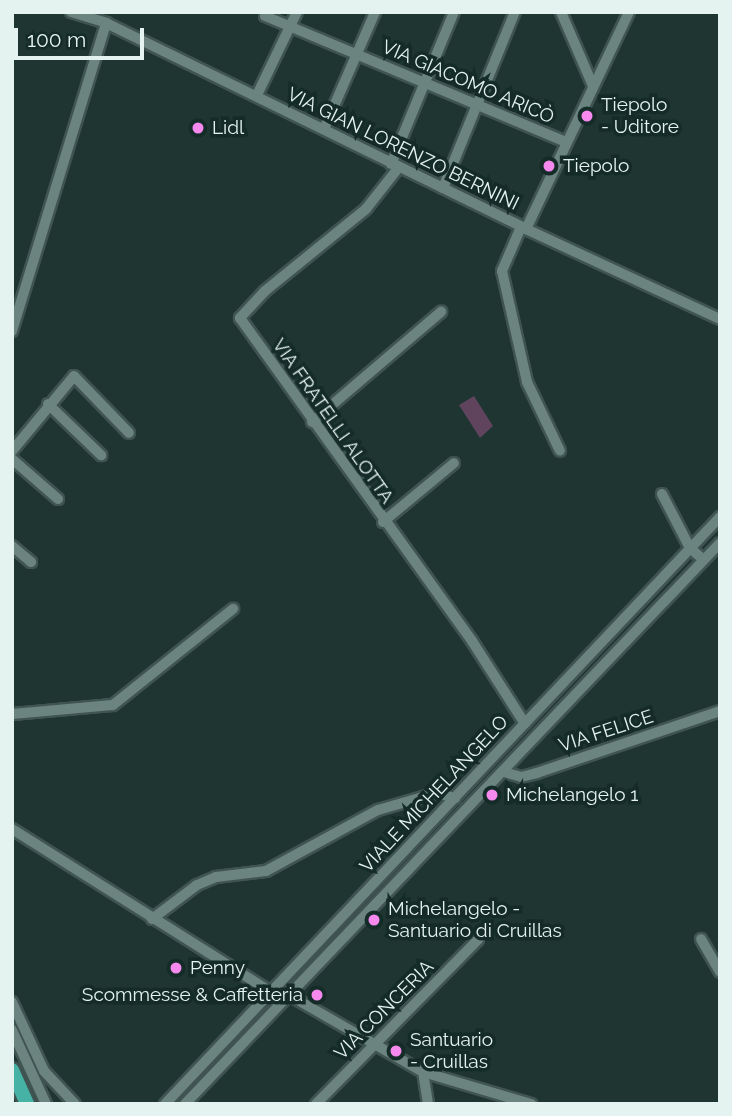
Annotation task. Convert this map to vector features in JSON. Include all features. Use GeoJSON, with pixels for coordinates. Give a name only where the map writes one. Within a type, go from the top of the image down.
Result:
{"type":"FeatureCollection","features":[{"type":"Feature","properties":{"kind":"main road"},"geometry":{"type":"LineString","coordinates":[[12,1070],[27,1104]]}},
{"type":"Feature","properties":{"kind":"street","name":"VIA GIAN LORENZO BERNINI"},"geometry":{"type":"LineString","coordinates":[[71,12],[106,23],[523,228],[720,319]]}},
{"type":"Feature","properties":{"kind":"street"},"geometry":{"type":"LineString","coordinates":[[257,95],[297,12]]}},
{"type":"Feature","properties":{"kind":"street"},"geometry":{"type":"LineString","coordinates":[[324,129],[375,12]]}},
{"type":"Feature","properties":{"kind":"street"},"geometry":{"type":"LineString","coordinates":[[395,165],[454,12]]}},
{"type":"Feature","properties":{"kind":"street"},"geometry":{"type":"LineString","coordinates":[[443,188],[515,12]]}},
{"type":"Feature","properties":{"kind":"street"},"geometry":{"type":"LineString","coordinates":[[561,12],[593,86]]}},
{"type":"Feature","properties":{"kind":"street"},"geometry":{"type":"LineString","coordinates":[[560,451],[527,382],[502,271],[629,12]]}},
{"type":"Feature","properties":{"kind":"street","name":"VIA GIACOMO ARICÒ"},"geometry":{"type":"LineString","coordinates":[[265,16],[566,142]]}},
{"type":"Feature","properties":{"kind":"street"},"geometry":{"type":"LineString","coordinates":[[12,331],[106,23]]}},
{"type":"Feature","properties":{"kind":"street","name":"VIA FRATELLI ALOTTA"},"geometry":{"type":"LineString","coordinates":[[395,165],[366,209],[241,313],[241,320],[383,522],[472,641],[525,724]]}},
{"type":"Feature","properties":{"kind":"street"},"geometry":{"type":"LineString","coordinates":[[312,422],[441,312]]}},
{"type":"Feature","properties":{"kind":"street"},"geometry":{"type":"LineString","coordinates":[[12,451],[48,404],[74,376],[129,433]]}},
{"type":"Feature","properties":{"kind":"street"},"geometry":{"type":"LineString","coordinates":[[48,404],[101,455]]}},
{"type":"Feature","properties":{"kind":"street"},"geometry":{"type":"LineString","coordinates":[[12,459],[58,499]]}},
{"type":"Feature","properties":{"kind":"street"},"geometry":{"type":"LineString","coordinates":[[383,522],[454,463]]}},
{"type":"Feature","properties":{"kind":"street"},"geometry":{"type":"LineString","coordinates":[[662,494],[690,548],[704,560]]}},
{"type":"Feature","properties":{"kind":"street","name":"VIALE MICHELANGELO"},"geometry":{"type":"LineString","coordinates":[[165,1104],[720,517]]}},
{"type":"Feature","properties":{"kind":"street","name":"VIALE MICHELANGELO"},"geometry":{"type":"LineString","coordinates":[[186,1104],[720,543]]}},
{"type":"Feature","properties":{"kind":"street"},"geometry":{"type":"LineString","coordinates":[[12,545],[31,562]]}},
{"type":"Feature","properties":{"kind":"street"},"geometry":{"type":"LineString","coordinates":[[12,714],[113,705],[233,609]]}},
{"type":"Feature","properties":{"kind":"street","name":"VIA FELICE"},"geometry":{"type":"LineString","coordinates":[[504,772],[521,777],[537,773],[720,711]]}},
{"type":"Feature","properties":{"kind":"street"},"geometry":{"type":"LineString","coordinates":[[152,919],[197,885],[216,877],[266,871],[378,810],[437,793],[455,798]]}},
{"type":"Feature","properties":{"kind":"street"},"geometry":{"type":"LineString","coordinates":[[12,829],[271,992]]}},
{"type":"Feature","properties":{"kind":"street"},"geometry":{"type":"LineString","coordinates":[[701,939],[720,972]]}},
{"type":"Feature","properties":{"kind":"street","name":"VIA CONCERIA"},"geometry":{"type":"LineString","coordinates":[[316,1104],[478,940]]}},
{"type":"Feature","properties":{"kind":"street"},"geometry":{"type":"LineString","coordinates":[[289,995],[423,1072],[531,1104]]}},
{"type":"Feature","properties":{"kind":"street"},"geometry":{"type":"LineString","coordinates":[[12,1002],[48,1077],[75,1104]]}},
{"type":"Feature","properties":{"kind":"street"},"geometry":{"type":"LineString","coordinates":[[12,1030],[46,1104]]}},
{"type":"Feature","properties":{"kind":"street"},"geometry":{"type":"LineString","coordinates":[[423,1072],[428,1104]]}},
{"type":"Feature","properties":{"kind":"street"},"geometry":{"type":"LineString","coordinates":[[157,1104],[173,1095]]}},
{"type":"Feature","properties":{"kind":"shaded area"},"geometry":{"type":"Polygon","coordinates":[[[474,396],[493,426],[480,438],[459,405],[474,396]]]}},
{"type":"Feature","properties":{"kind":"place","name":"Tiepolo - Uditore"},"geometry":{"type":"Point","coordinates":[587,116]}},
{"type":"Feature","properties":{"kind":"place","name":"Lidl"},"geometry":{"type":"Point","coordinates":[198,128]}},
{"type":"Feature","properties":{"kind":"place","name":"Tiepolo"},"geometry":{"type":"Point","coordinates":[549,166]}},
{"type":"Feature","properties":{"kind":"place","name":"Michelangelo 1"},"geometry":{"type":"Point","coordinates":[492,795]}},
{"type":"Feature","properties":{"kind":"place","name":"Michelangelo - Santuario di Cruillas"},"geometry":{"type":"Point","coordinates":[374,920]}},
{"type":"Feature","properties":{"kind":"place","name":"Penny"},"geometry":{"type":"Point","coordinates":[176,968]}},
{"type":"Feature","properties":{"kind":"place","name":"Scommesse & Caffetteria"},"geometry":{"type":"Point","coordinates":[317,995]}},
{"type":"Feature","properties":{"kind":"place","name":"Santuario - Cruillas"},"geometry":{"type":"Point","coordinates":[396,1051]}}]}
